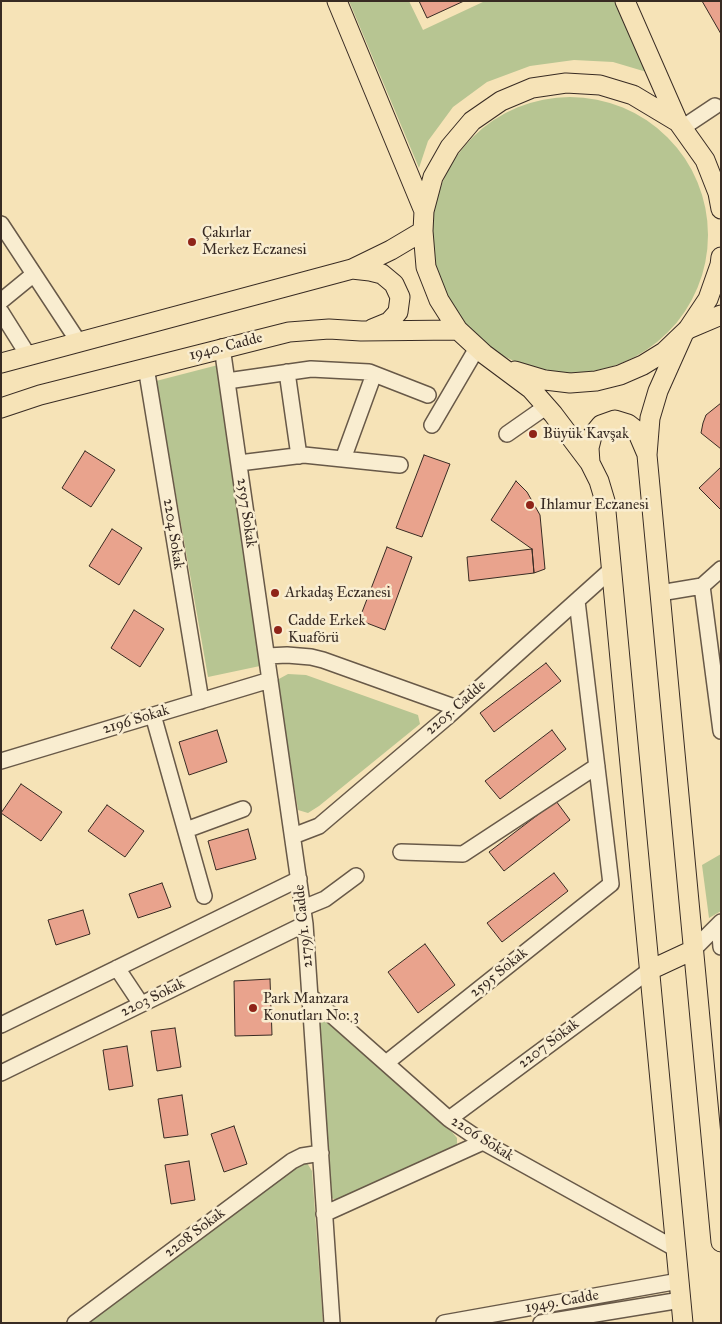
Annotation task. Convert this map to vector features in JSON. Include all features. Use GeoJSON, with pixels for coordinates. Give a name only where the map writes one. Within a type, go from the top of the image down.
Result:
{"type":"FeatureCollection","features":[{"type":"Feature","properties":{"kind":"main road"},"geometry":{"type":"LineString","coordinates":[[337,1],[424,210]]}},
{"type":"Feature","properties":{"kind":"main road"},"geometry":{"type":"LineString","coordinates":[[625,1],[680,125],[705,160],[721,177]]}},
{"type":"Feature","properties":{"kind":"main road"},"geometry":{"type":"LineString","coordinates":[[680,125],[633,95],[600,85],[566,83],[532,88],[500,101],[472,121],[450,147],[434,177],[424,210],[423,231],[426,267],[432,284],[439,300],[458,330],[477,348],[531,390],[547,406],[590,462],[605,501],[683,1323]]}},
{"type":"Feature","properties":{"kind":"main road"},"geometry":{"type":"LineString","coordinates":[[705,160],[718,193],[721,209]]}},
{"type":"Feature","properties":{"kind":"main road"},"geometry":{"type":"LineString","coordinates":[[1,363],[352,269],[391,250],[423,231]]}},
{"type":"Feature","properties":{"kind":"main road"},"geometry":{"type":"LineString","coordinates":[[721,257],[708,299],[685,332],[658,391],[650,418],[647,455],[721,1242]]}},
{"type":"Feature","properties":{"kind":"main road"},"geometry":{"type":"LineString","coordinates":[[352,269],[382,274],[394,284],[400,297],[398,312],[389,322],[376,328],[361,330]]}},
{"type":"Feature","properties":{"kind":"main road"},"geometry":{"type":"LineString","coordinates":[[498,363],[521,374],[545,380],[570,383],[596,381],[620,375],[643,365],[664,352],[685,332],[721,315]]}},
{"type":"Feature","properties":{"kind":"main road","name":"1940. Cadde"},"geometry":{"type":"LineString","coordinates":[[1,408],[40,394],[222,347],[289,332],[329,328],[361,330],[458,330]]}},
{"type":"Feature","properties":{"kind":"main road"},"geometry":{"type":"LineString","coordinates":[[590,462],[589,448],[592,436],[601,425],[614,420],[628,424],[637,431],[647,455]]}},
{"type":"Feature","properties":{"kind":"main road"},"geometry":{"type":"LineString","coordinates":[[650,970],[693,950]]}},
{"type":"Feature","properties":{"kind":"street"},"geometry":{"type":"LineString","coordinates":[[680,125],[715,106]]}},
{"type":"Feature","properties":{"kind":"street"},"geometry":{"type":"LineString","coordinates":[[1,224],[78,341]]}},
{"type":"Feature","properties":{"kind":"street"},"geometry":{"type":"LineString","coordinates":[[1,301],[34,274]]}},
{"type":"Feature","properties":{"kind":"street"},"geometry":{"type":"LineString","coordinates":[[1,312],[28,355]]}},
{"type":"Feature","properties":{"kind":"street","name":"2597 Sokak"},"geometry":{"type":"LineString","coordinates":[[222,347],[270,680]]}},
{"type":"Feature","properties":{"kind":"street"},"geometry":{"type":"LineString","coordinates":[[432,425],[477,348]]}},
{"type":"Feature","properties":{"kind":"street","name":"2204 Sokak"},"geometry":{"type":"LineString","coordinates":[[146,367],[201,701]]}},
{"type":"Feature","properties":{"kind":"street"},"geometry":{"type":"LineString","coordinates":[[227,381],[311,369],[369,372],[428,394]]}},
{"type":"Feature","properties":{"kind":"street"},"geometry":{"type":"LineString","coordinates":[[287,372],[299,456]]}},
{"type":"Feature","properties":{"kind":"street"},"geometry":{"type":"LineString","coordinates":[[344,459],[374,374]]}},
{"type":"Feature","properties":{"kind":"street"},"geometry":{"type":"LineString","coordinates":[[507,434],[547,406]]}},
{"type":"Feature","properties":{"kind":"street"},"geometry":{"type":"LineString","coordinates":[[239,464],[299,456],[400,465]]}},
{"type":"Feature","properties":{"kind":"street"},"geometry":{"type":"LineString","coordinates":[[660,593],[702,586],[721,568]]}},
{"type":"Feature","properties":{"kind":"street","name":"2205. Cadde"},"geometry":{"type":"LineString","coordinates":[[293,836],[319,826],[457,708],[612,569]]}},
{"type":"Feature","properties":{"kind":"street"},"geometry":{"type":"LineString","coordinates":[[702,586],[721,731]]}},
{"type":"Feature","properties":{"kind":"street"},"geometry":{"type":"LineString","coordinates":[[401,852],[463,854],[597,766],[577,601]]}},
{"type":"Feature","properties":{"kind":"street"},"geometry":{"type":"LineString","coordinates":[[267,656],[292,656],[323,660],[457,708]]}},
{"type":"Feature","properties":{"kind":"street","name":"2196 Sokak"},"geometry":{"type":"LineString","coordinates":[[1,761],[270,680]]}},
{"type":"Feature","properties":{"kind":"street","name":"2179/1. Cadde"},"geometry":{"type":"LineString","coordinates":[[270,680],[305,924],[332,1323]]}},
{"type":"Feature","properties":{"kind":"street"},"geometry":{"type":"LineString","coordinates":[[153,715],[204,896]]}},
{"type":"Feature","properties":{"kind":"street","name":"2595 Sokak"},"geometry":{"type":"LineString","coordinates":[[386,1063],[612,884],[597,766]]}},
{"type":"Feature","properties":{"kind":"street"},"geometry":{"type":"LineString","coordinates":[[186,830],[243,809]]}},
{"type":"Feature","properties":{"kind":"street"},"geometry":{"type":"LineString","coordinates":[[303,908],[325,899],[356,876]]}},
{"type":"Feature","properties":{"kind":"street"},"geometry":{"type":"LineString","coordinates":[[1,1025],[299,879]]}},
{"type":"Feature","properties":{"kind":"street"},"geometry":{"type":"LineString","coordinates":[[693,950],[720,923]]}},
{"type":"Feature","properties":{"kind":"street"},"geometry":{"type":"LineString","coordinates":[[720,923],[721,947]]}},
{"type":"Feature","properties":{"kind":"street","name":"2203 Sokak"},"geometry":{"type":"LineString","coordinates":[[1,1073],[305,924]]}},
{"type":"Feature","properties":{"kind":"street"},"geometry":{"type":"LineString","coordinates":[[117,968],[141,1004]]}},
{"type":"Feature","properties":{"kind":"street","name":"2207 Sokak"},"geometry":{"type":"LineString","coordinates":[[449,1119],[650,970]]}},
{"type":"Feature","properties":{"kind":"street","name":"2206 Sokak"},"geometry":{"type":"LineString","coordinates":[[310,996],[449,1119],[483,1142],[676,1249]]}},
{"type":"Feature","properties":{"kind":"street"},"geometry":{"type":"LineString","coordinates":[[324,1214],[483,1142]]}},
{"type":"Feature","properties":{"kind":"street","name":"2208 Sokak"},"geometry":{"type":"LineString","coordinates":[[75,1323],[292,1161],[302,1156],[321,1153]]}},
{"type":"Feature","properties":{"kind":"street","name":"1949. Cadde"},"geometry":{"type":"LineString","coordinates":[[542,1323],[631,1316],[680,1290]]}},
{"type":"Feature","properties":{"kind":"street","name":"1949. Cadde"},"geometry":{"type":"LineString","coordinates":[[444,1323],[680,1290]]}},
{"type":"Feature","properties":{"kind":"green space"},"geometry":{"type":"Polygon","coordinates":[[[349,1],[409,1],[423,30],[485,1],[614,1],[650,73],[613,62],[574,60],[530,66],[487,82],[453,107],[428,141],[419,168],[349,1]]]}},
{"type":"Feature","properties":{"kind":"green space"},"geometry":{"type":"Polygon","coordinates":[[[584,97],[623,107],[635,113],[658,128],[677,147],[698,182],[706,208],[708,235],[706,262],[698,288],[685,312],[668,333],[647,350],[623,363],[584,373],[556,373],[517,363],[505,357],[482,342],[463,323],[442,288],[434,262],[432,221],[442,182],[448,170],[463,147],[482,128],[517,107],[543,99],[584,97]]]}},
{"type":"Feature","properties":{"kind":"green space"},"geometry":{"type":"Polygon","coordinates":[[[218,365],[260,666],[208,677],[156,381],[218,365]]]}},
{"type":"Feature","properties":{"kind":"green space"},"geometry":{"type":"Polygon","coordinates":[[[288,674],[306,675],[418,715],[420,724],[319,806],[308,813],[298,810],[277,680],[288,674]]]}},
{"type":"Feature","properties":{"kind":"green space"},"geometry":{"type":"Polygon","coordinates":[[[721,854],[721,911],[709,918],[702,865],[721,854]]]}},
{"type":"Feature","properties":{"kind":"green space"},"geometry":{"type":"Polygon","coordinates":[[[318,1017],[321,1017],[452,1132],[457,1138],[455,1148],[339,1201],[329,1197],[318,1017]]]}},
{"type":"Feature","properties":{"kind":"green space"},"geometry":{"type":"Polygon","coordinates":[[[302,1163],[307,1163],[312,1171],[323,1323],[82,1323],[302,1163]]]}},
{"type":"Feature","properties":{"kind":"building"},"geometry":{"type":"Polygon","coordinates":[[[419,1],[464,1],[427,18],[419,1]]]}},
{"type":"Feature","properties":{"kind":"building"},"geometry":{"type":"Polygon","coordinates":[[[702,1],[721,1],[721,34],[702,1]]]}},
{"type":"Feature","properties":{"kind":"building"},"geometry":{"type":"Polygon","coordinates":[[[721,403],[721,449],[701,433],[706,415],[721,403]]]}},
{"type":"Feature","properties":{"kind":"building"},"geometry":{"type":"Polygon","coordinates":[[[85,451],[115,470],[91,507],[62,488],[85,451]]]}},
{"type":"Feature","properties":{"kind":"building"},"geometry":{"type":"Polygon","coordinates":[[[424,455],[450,464],[422,537],[396,528],[424,455]]]}},
{"type":"Feature","properties":{"kind":"building"},"geometry":{"type":"Polygon","coordinates":[[[721,467],[721,510],[699,488],[721,467]]]}},
{"type":"Feature","properties":{"kind":"building"},"geometry":{"type":"Polygon","coordinates":[[[516,481],[527,492],[540,515],[545,569],[534,573],[532,549],[491,520],[516,481]]]}},
{"type":"Feature","properties":{"kind":"building"},"geometry":{"type":"Polygon","coordinates":[[[112,529],[142,548],[119,585],[89,566],[112,529]]]}},
{"type":"Feature","properties":{"kind":"building"},"geometry":{"type":"Polygon","coordinates":[[[387,547],[412,557],[385,630],[359,620],[387,547]]]}},
{"type":"Feature","properties":{"kind":"building"},"geometry":{"type":"Polygon","coordinates":[[[532,549],[534,573],[469,581],[467,557],[532,549]]]}},
{"type":"Feature","properties":{"kind":"building"},"geometry":{"type":"Polygon","coordinates":[[[134,610],[164,629],[140,667],[111,648],[134,610]]]}},
{"type":"Feature","properties":{"kind":"building"},"geometry":{"type":"Polygon","coordinates":[[[546,663],[561,681],[494,732],[480,713],[546,663]]]}},
{"type":"Feature","properties":{"kind":"building"},"geometry":{"type":"Polygon","coordinates":[[[217,730],[227,762],[189,775],[179,742],[217,730]]]}},
{"type":"Feature","properties":{"kind":"building"},"geometry":{"type":"Polygon","coordinates":[[[552,730],[566,749],[500,799],[485,781],[552,730]]]}},
{"type":"Feature","properties":{"kind":"building"},"geometry":{"type":"Polygon","coordinates":[[[21,784],[62,812],[41,841],[1,813],[21,784]]]}},
{"type":"Feature","properties":{"kind":"building"},"geometry":{"type":"Polygon","coordinates":[[[556,801],[570,820],[504,871],[489,852],[556,801]]]}},
{"type":"Feature","properties":{"kind":"building"},"geometry":{"type":"Polygon","coordinates":[[[107,805],[144,831],[125,857],[88,831],[107,805]]]}},
{"type":"Feature","properties":{"kind":"building"},"geometry":{"type":"Polygon","coordinates":[[[248,829],[256,859],[216,870],[208,841],[248,829]]]}},
{"type":"Feature","properties":{"kind":"building"},"geometry":{"type":"Polygon","coordinates":[[[554,873],[568,891],[502,942],[487,923],[554,873]]]}},
{"type":"Feature","properties":{"kind":"building"},"geometry":{"type":"Polygon","coordinates":[[[162,883],[171,907],[138,918],[129,894],[162,883]]]}},
{"type":"Feature","properties":{"kind":"building"},"geometry":{"type":"Polygon","coordinates":[[[83,910],[90,934],[56,945],[48,920],[83,910]]]}},
{"type":"Feature","properties":{"kind":"building"},"geometry":{"type":"Polygon","coordinates":[[[425,944],[455,985],[418,1013],[388,972],[425,944]]]}},
{"type":"Feature","properties":{"kind":"building","name":"Park Manzara Konutları No: 3"},"geometry":{"type":"Polygon","coordinates":[[[270,979],[272,1035],[235,1036],[234,981],[270,979]]]}},
{"type":"Feature","properties":{"kind":"building"},"geometry":{"type":"Polygon","coordinates":[[[175,1028],[181,1067],[157,1071],[151,1031],[175,1028]]]}},
{"type":"Feature","properties":{"kind":"building"},"geometry":{"type":"Polygon","coordinates":[[[127,1046],[133,1086],[109,1090],[103,1050],[127,1046]]]}},
{"type":"Feature","properties":{"kind":"building"},"geometry":{"type":"Polygon","coordinates":[[[182,1095],[188,1135],[164,1138],[158,1099],[182,1095]]]}},
{"type":"Feature","properties":{"kind":"building"},"geometry":{"type":"Polygon","coordinates":[[[234,1126],[247,1164],[224,1172],[211,1134],[234,1126]]]}},
{"type":"Feature","properties":{"kind":"building"},"geometry":{"type":"Polygon","coordinates":[[[189,1161],[195,1200],[171,1204],[165,1165],[189,1161]]]}},
{"type":"Feature","properties":{"kind":"place","name":"Çakırlar Merkez Eczanesi"},"geometry":{"type":"Point","coordinates":[192,242]}},
{"type":"Feature","properties":{"kind":"place","name":"Büyük Kavşak"},"geometry":{"type":"Point","coordinates":[533,434]}},
{"type":"Feature","properties":{"kind":"place","name":"Ihlamur Eczanesi"},"geometry":{"type":"Point","coordinates":[530,505]}},
{"type":"Feature","properties":{"kind":"place","name":"Arkadaş Eczanesi"},"geometry":{"type":"Point","coordinates":[275,593]}},
{"type":"Feature","properties":{"kind":"place","name":"Cadde Erkek Kuaförü"},"geometry":{"type":"Point","coordinates":[278,630]}},
{"type":"Feature","properties":{"kind":"place","name":"Park Manzara Konutları No: 3"},"geometry":{"type":"Point","coordinates":[253,1008]}}]}
